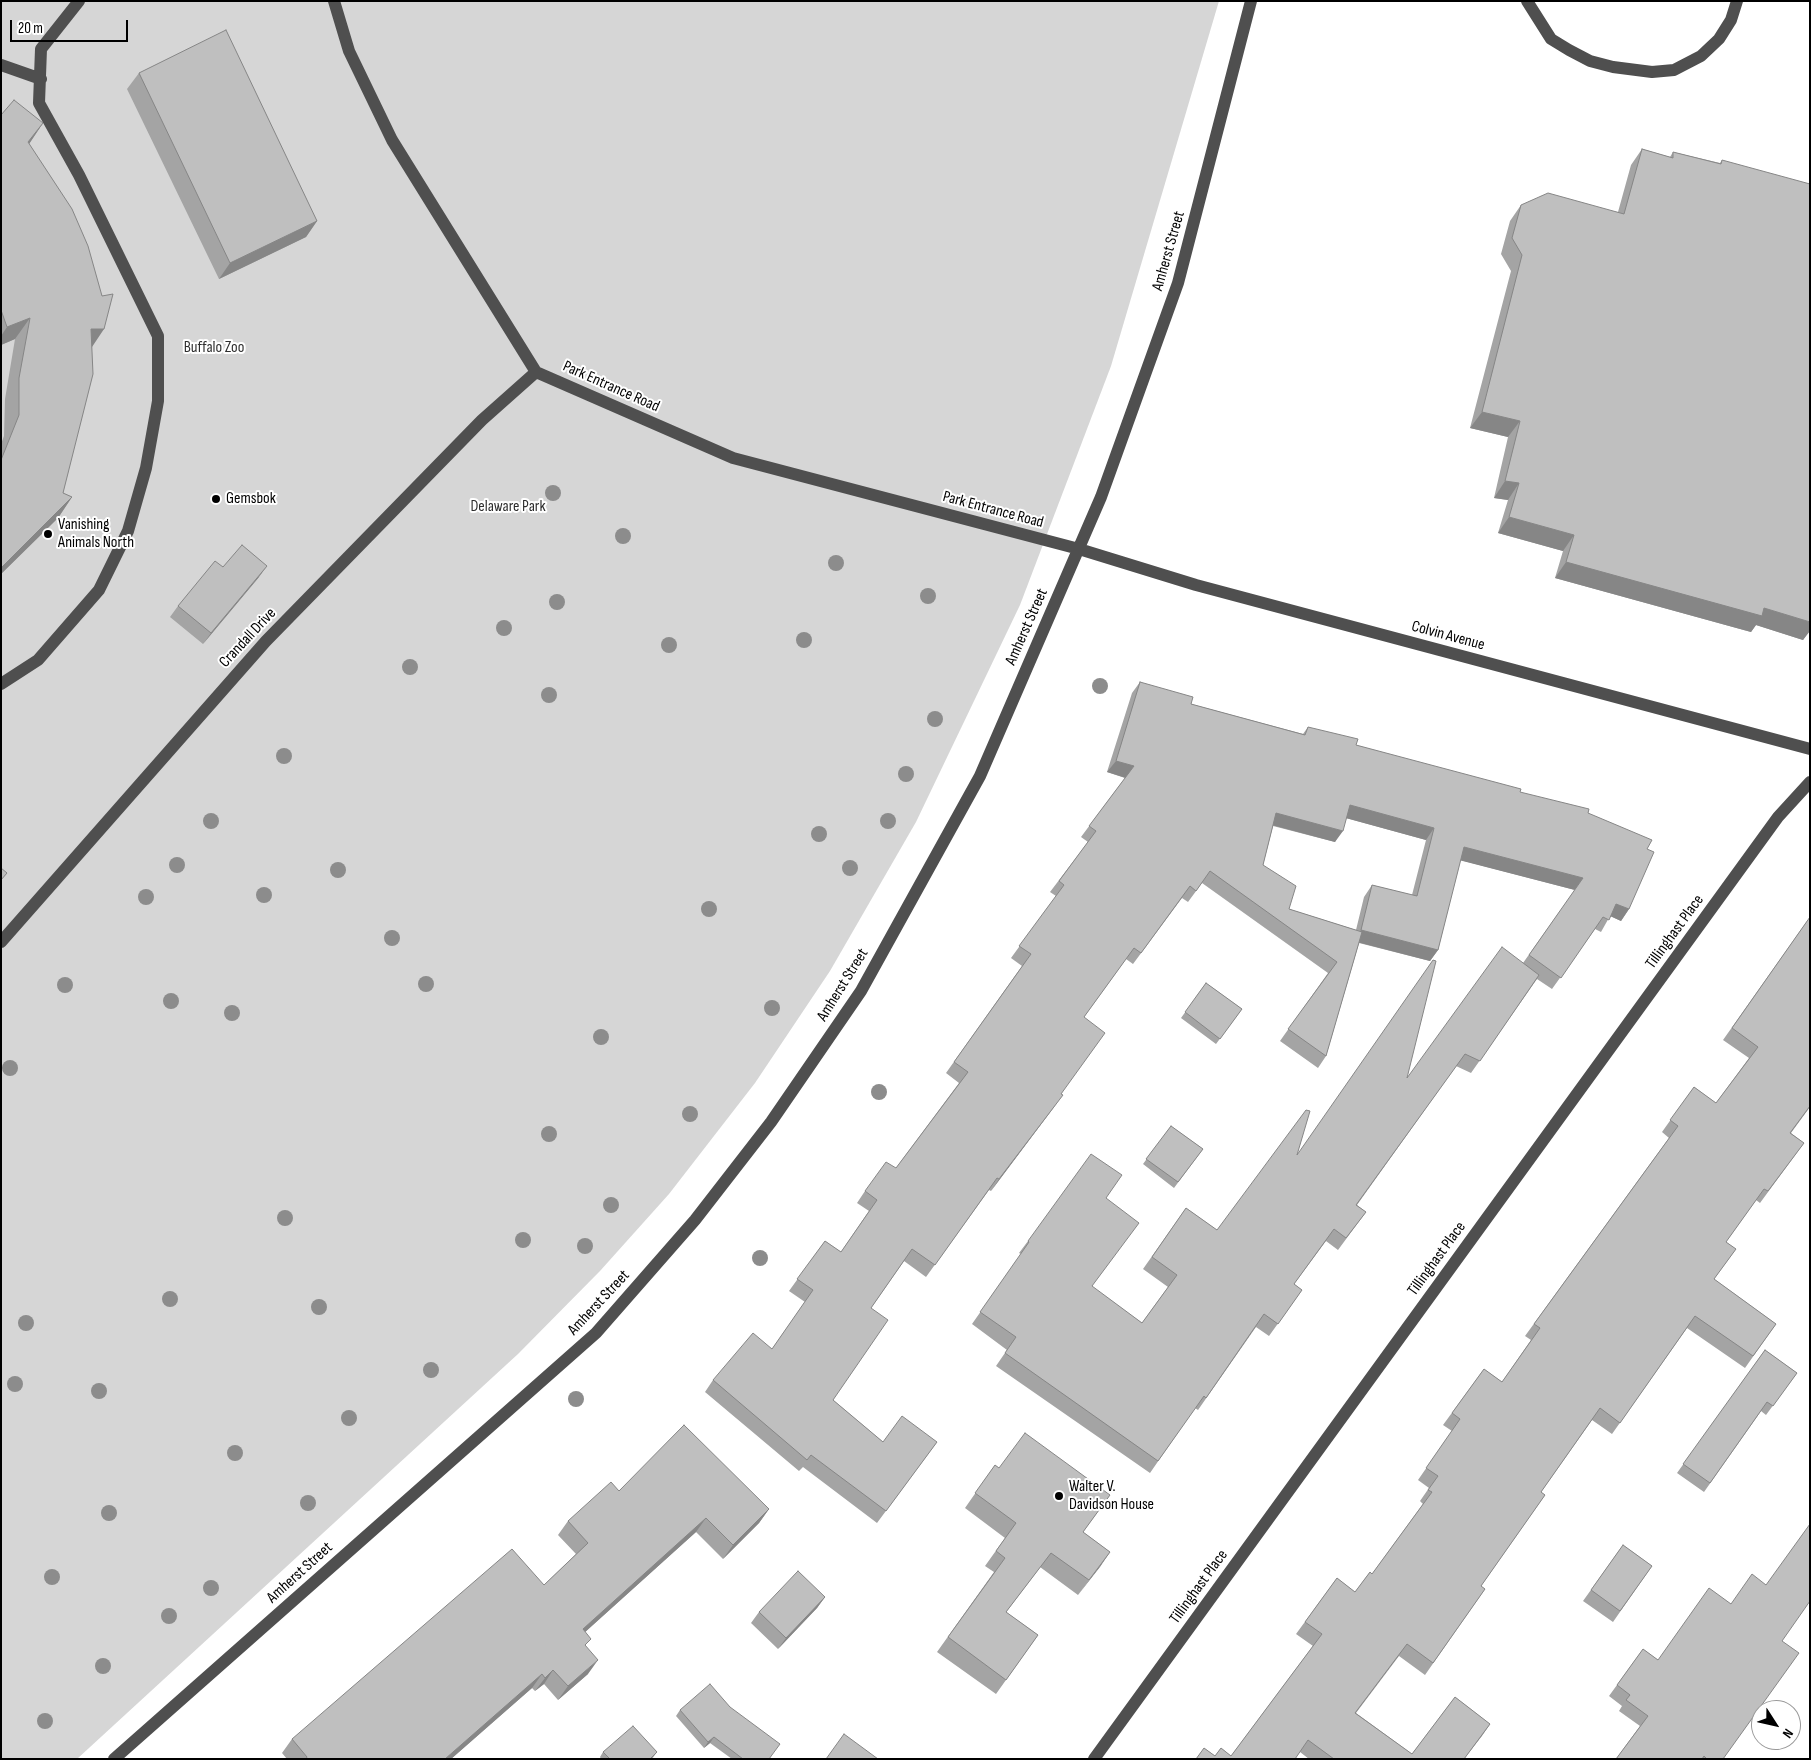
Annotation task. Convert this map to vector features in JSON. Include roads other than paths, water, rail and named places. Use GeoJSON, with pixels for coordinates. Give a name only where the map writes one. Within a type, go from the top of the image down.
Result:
{"type":"FeatureCollection","features":[{"type":"Feature","properties":{"kind":"street"},"geometry":{"type":"LineString","coordinates":[[1,684],[38,660],[99,590],[128,531],[146,468],[158,401],[158,336],[79,175],[40,103],[41,49],[79,1]]}},
{"type":"Feature","properties":{"kind":"street","name":"Park Entrance Road"},"geometry":{"type":"LineString","coordinates":[[334,1],[349,50],[392,140],[536,372],[733,458],[1080,549]]}},
{"type":"Feature","properties":{"kind":"street","name":"Amherst Street"},"geometry":{"type":"LineString","coordinates":[[114,1759],[596,1333],[695,1220],[771,1122],[860,991],[980,776],[1080,549],[1178,283],[1251,1]]}},
{"type":"Feature","properties":{"kind":"street"},"geometry":{"type":"LineString","coordinates":[[1527,1],[1552,38],[1569,50],[1590,61],[1613,67],[1652,72],[1674,70],[1702,56],[1720,39],[1731,20],[1737,1]]}},
{"type":"Feature","properties":{"kind":"street"},"geometry":{"type":"LineString","coordinates":[[1,65],[41,79]]}},
{"type":"Feature","properties":{"kind":"street","name":"Crandall Drive"},"geometry":{"type":"LineString","coordinates":[[1,942],[266,641],[482,420],[536,372]]}},
{"type":"Feature","properties":{"kind":"street","name":"Colvin Avenue"},"geometry":{"type":"LineString","coordinates":[[1080,549],[1196,585],[1810,749]]}},
{"type":"Feature","properties":{"kind":"street","name":"Tillinghast Place"},"geometry":{"type":"LineString","coordinates":[[1094,1759],[1772,825],[1791,801],[1810,782]]}},
{"type":"Feature","properties":{"kind":"street"},"geometry":{"type":"LineString","coordinates":[[126,1748],[135,1759]]}},
{"type":"Feature","properties":{"kind":"place","name":"Gemsbok"},"geometry":{"type":"Point","coordinates":[216,499]}},
{"type":"Feature","properties":{"kind":"place","name":"Vanishing Animals North"},"geometry":{"type":"Point","coordinates":[48,534]}},
{"type":"Feature","properties":{"kind":"place","name":"Walter V. Davidson House"},"geometry":{"type":"Point","coordinates":[1059,1496]}},
{"type":"Feature","properties":{"kind":"park label","name":"Buffalo Zoo"},"geometry":{"type":"Point","coordinates":[214,348]}},
{"type":"Feature","properties":{"kind":"park label","name":"Delaware Park"},"geometry":{"type":"Point","coordinates":[508,507]}}]}
